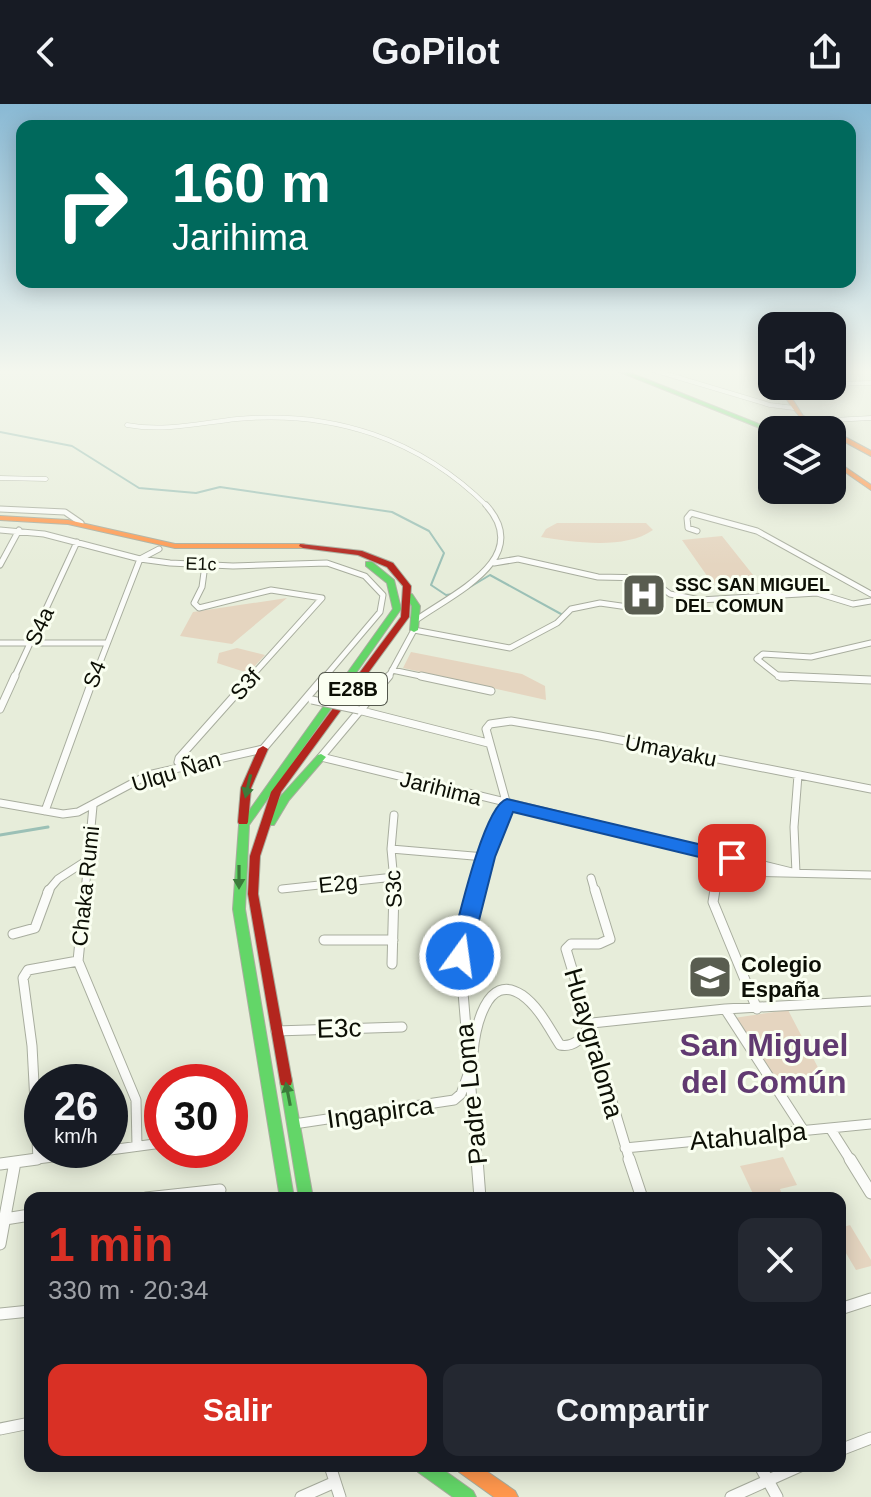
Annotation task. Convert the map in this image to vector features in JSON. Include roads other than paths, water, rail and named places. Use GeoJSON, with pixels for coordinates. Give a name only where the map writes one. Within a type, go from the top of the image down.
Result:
{"type":"FeatureCollection","features":[{"type":"Feature","properties":{"kind":"main road"},"geometry":{"type":"LineString","coordinates":[[846,440],[871,454]]}},
{"type":"Feature","properties":{"kind":"main road"},"geometry":{"type":"LineString","coordinates":[[846,470],[871,488]]}},
{"type":"Feature","properties":{"kind":"main road"},"geometry":{"type":"LineString","coordinates":[[846,478],[871,495]]}},
{"type":"Feature","properties":{"kind":"main road","name":"E28B"},"geometry":{"type":"LineString","coordinates":[[0,520],[48,518],[179,546],[295,544],[340,548],[386,565],[402,579],[408,595],[407,611],[396,631],[276,792],[267,829],[255,856],[253,894],[305,1192]]}},
{"type":"Feature","properties":{"kind":"main road","name":"E28B"},"geometry":{"type":"LineString","coordinates":[[0,520],[72,525],[159,549],[333,553],[364,561],[382,572],[397,597],[397,609],[386,626],[285,760],[244,825],[239,909],[286,1192]]}},
{"type":"Feature","properties":{"kind":"main road"},"geometry":{"type":"LineString","coordinates":[[408,595],[416,606],[415,625]]}},
{"type":"Feature","properties":{"kind":"main road"},"geometry":{"type":"LineString","coordinates":[[244,825],[246,788],[263,749]]}},
{"type":"Feature","properties":{"kind":"main road"},"geometry":{"type":"LineString","coordinates":[[267,829],[285,798],[321,757]]}},
{"type":"Feature","properties":{"kind":"main road"},"geometry":{"type":"LineString","coordinates":[[432,1472],[467,1497]]}},
{"type":"Feature","properties":{"kind":"main road"},"geometry":{"type":"LineString","coordinates":[[474,1472],[509,1497]]}},
{"type":"Feature","properties":{"kind":"street"},"geometry":{"type":"LineString","coordinates":[[321,757],[392,670],[415,625],[494,563],[502,551],[505,534],[498,518],[449,471],[387,435]]}},
{"type":"Feature","properties":{"kind":"street"},"geometry":{"type":"LineString","coordinates":[[0,478],[46,479]]}},
{"type":"Feature","properties":{"kind":"street"},"geometry":{"type":"LineString","coordinates":[[0,509],[65,512],[81,523]]}},
{"type":"Feature","properties":{"kind":"street"},"geometry":{"type":"LineString","coordinates":[[697,531],[688,528],[687,518],[691,513],[742,525],[782,547],[815,560],[871,594]]}},
{"type":"Feature","properties":{"kind":"street","name":"E1c"},"geometry":{"type":"LineString","coordinates":[[0,530],[19,530],[77,542],[140,559],[205,565],[312,561],[338,565],[372,580],[383,595],[382,606],[308,700]]}},
{"type":"Feature","properties":{"kind":"street"},"geometry":{"type":"LineString","coordinates":[[0,565],[19,530]]}},
{"type":"Feature","properties":{"kind":"street","name":"S4a"},"geometry":{"type":"LineString","coordinates":[[0,709],[77,542]]}},
{"type":"Feature","properties":{"kind":"street"},"geometry":{"type":"LineString","coordinates":[[140,559],[159,549]]}},
{"type":"Feature","properties":{"kind":"street","name":"S4"},"geometry":{"type":"LineString","coordinates":[[45,811],[140,559]]}},
{"type":"Feature","properties":{"kind":"street"},"geometry":{"type":"LineString","coordinates":[[494,563],[518,559],[598,577],[648,578],[670,594],[700,600],[817,593],[853,604],[871,601]]}},
{"type":"Feature","properties":{"kind":"street","name":"S3f"},"geometry":{"type":"LineString","coordinates":[[189,765],[181,764],[179,758],[322,598],[271,590],[199,608],[194,603],[202,587],[205,565]]}},
{"type":"Feature","properties":{"kind":"street"},"geometry":{"type":"LineString","coordinates":[[415,625],[510,648],[557,623],[571,609],[600,603],[656,611],[659,607],[648,578]]}},
{"type":"Feature","properties":{"kind":"street"},"geometry":{"type":"LineString","coordinates":[[0,643],[106,643]]}},
{"type":"Feature","properties":{"kind":"street"},"geometry":{"type":"LineString","coordinates":[[871,643],[832,654],[763,654],[757,659],[781,678],[871,680]]}},
{"type":"Feature","properties":{"kind":"street"},"geometry":{"type":"LineString","coordinates":[[392,670],[491,691]]}},
{"type":"Feature","properties":{"kind":"street"},"geometry":{"type":"LineString","coordinates":[[263,749],[308,700],[361,711],[488,743],[507,805]]}},
{"type":"Feature","properties":{"kind":"street","name":"Umayaku"},"geometry":{"type":"LineString","coordinates":[[488,743],[486,729],[490,724],[511,721],[871,789]]}},
{"type":"Feature","properties":{"kind":"street","name":"Ulqu Ñan"},"geometry":{"type":"LineString","coordinates":[[0,803],[45,811],[78,812],[93,806],[125,784],[189,765],[263,749]]}},
{"type":"Feature","properties":{"kind":"street","name":"Jarihima"},"geometry":{"type":"LineString","coordinates":[[321,757],[507,805],[796,873]]}},
{"type":"Feature","properties":{"kind":"street"},"geometry":{"type":"LineString","coordinates":[[796,873],[794,827],[798,775]]}},
{"type":"Feature","properties":{"kind":"street","name":"Padre Loma"},"geometry":{"type":"LineString","coordinates":[[480,1192],[472,1065],[463,1022],[460,956],[485,857],[507,805]]}},
{"type":"Feature","properties":{"kind":"street","name":"Chaka Rumi"},"geometry":{"type":"LineString","coordinates":[[93,806],[78,933],[78,961],[136,1100],[137,1146]]}},
{"type":"Feature","properties":{"kind":"street","name":"S3c"},"geometry":{"type":"LineString","coordinates":[[392,964],[394,877],[391,849],[394,815]]}},
{"type":"Feature","properties":{"kind":"street"},"geometry":{"type":"LineString","coordinates":[[391,849],[485,857]]}},
{"type":"Feature","properties":{"kind":"street"},"geometry":{"type":"LineString","coordinates":[[13,934],[35,928],[43,894],[49,885],[89,859]]}},
{"type":"Feature","properties":{"kind":"street"},"geometry":{"type":"LineString","coordinates":[[757,1009],[713,902],[716,883],[727,875],[745,872],[781,876],[796,873],[871,875]]}},
{"type":"Feature","properties":{"kind":"street","name":"E2g"},"geometry":{"type":"LineString","coordinates":[[282,889],[394,877]]}},
{"type":"Feature","properties":{"kind":"street","name":"Huaygraloma"},"geometry":{"type":"LineString","coordinates":[[591,878],[610,939],[599,944],[571,944],[566,949],[592,1023],[640,1192]]}},
{"type":"Feature","properties":{"kind":"street"},"geometry":{"type":"LineString","coordinates":[[324,940],[393,940]]}},
{"type":"Feature","properties":{"kind":"street"},"geometry":{"type":"LineString","coordinates":[[33,1064],[23,978],[28,970],[78,961]]}},
{"type":"Feature","properties":{"kind":"street","name":"Ingapirca"},"geometry":{"type":"LineString","coordinates":[[294,1124],[454,1100],[461,1094],[472,1065],[479,1022],[490,996],[504,991],[517,992],[560,1045],[575,1045],[592,1023]]}},
{"type":"Feature","properties":{"kind":"street"},"geometry":{"type":"LineString","coordinates":[[592,1023],[725,1009],[871,1001]]}},
{"type":"Feature","properties":{"kind":"street"},"geometry":{"type":"LineString","coordinates":[[725,1009],[804,1131]]}},
{"type":"Feature","properties":{"kind":"street","name":"E3c"},"geometry":{"type":"LineString","coordinates":[[276,1031],[402,1027]]}},
{"type":"Feature","properties":{"kind":"street","name":"Atahualpa"},"geometry":{"type":"LineString","coordinates":[[625,1148],[871,1124]]}},
{"type":"Feature","properties":{"kind":"street"},"geometry":{"type":"LineString","coordinates":[[830,1128],[871,1193]]}},
{"type":"Feature","properties":{"kind":"street"},"geometry":{"type":"LineString","coordinates":[[128,1147],[144,1145]]}},
{"type":"Feature","properties":{"kind":"street"},"geometry":{"type":"LineString","coordinates":[[0,1164],[24,1161]]}},
{"type":"Feature","properties":{"kind":"street"},"geometry":{"type":"LineString","coordinates":[[0,1244],[15,1162]]}},
{"type":"Feature","properties":{"kind":"street"},"geometry":{"type":"LineString","coordinates":[[202,1192],[220,1190]]}},
{"type":"Feature","properties":{"kind":"street"},"geometry":{"type":"LineString","coordinates":[[5,1219],[24,1216]]}},
{"type":"Feature","properties":{"kind":"street"},"geometry":{"type":"LineString","coordinates":[[846,1307],[871,1299]]}},
{"type":"Feature","properties":{"kind":"street"},"geometry":{"type":"LineString","coordinates":[[0,1314],[24,1312]]}},
{"type":"Feature","properties":{"kind":"street"},"geometry":{"type":"LineString","coordinates":[[0,1429],[24,1424]]}},
{"type":"Feature","properties":{"kind":"street"},"geometry":{"type":"LineString","coordinates":[[846,1448],[871,1438]]}},
{"type":"Feature","properties":{"kind":"street"},"geometry":{"type":"LineString","coordinates":[[332,1472],[340,1497]]}},
{"type":"Feature","properties":{"kind":"street"},"geometry":{"type":"LineString","coordinates":[[763,1472],[777,1497]]}},
{"type":"Feature","properties":{"kind":"street"},"geometry":{"type":"LineString","coordinates":[[731,1497],[785,1472]]}},
{"type":"Feature","properties":{"kind":"street"},"geometry":{"type":"LineString","coordinates":[[301,1497],[335,1482]]}},
{"type":"Feature","properties":{"kind":"waterway"},"geometry":{"type":"LineString","coordinates":[[15,435],[72,446],[139,488],[196,493],[220,487],[392,512],[429,531],[444,553],[431,585],[446,595],[453,594]]}},
{"type":"Feature","properties":{"kind":"waterway"},"geometry":{"type":"LineString","coordinates":[[460,593],[490,575],[561,614]]}},
{"type":"Feature","properties":{"kind":"waterway"},"geometry":{"type":"LineString","coordinates":[[0,835],[48,827]]}},
{"type":"Feature","properties":{"kind":"place","name":"SSC SAN MIGUEL DEL COMUN"},"geometry":{"type":"Point","coordinates":[644,595]}},
{"type":"Feature","properties":{"kind":"place","name":"Colegio España"},"geometry":{"type":"Point","coordinates":[710,977]}},
{"type":"Feature","properties":{"kind":"district","name":"San Miguel del Común"},"geometry":{"type":"Point","coordinates":[764,1064]}}]}
